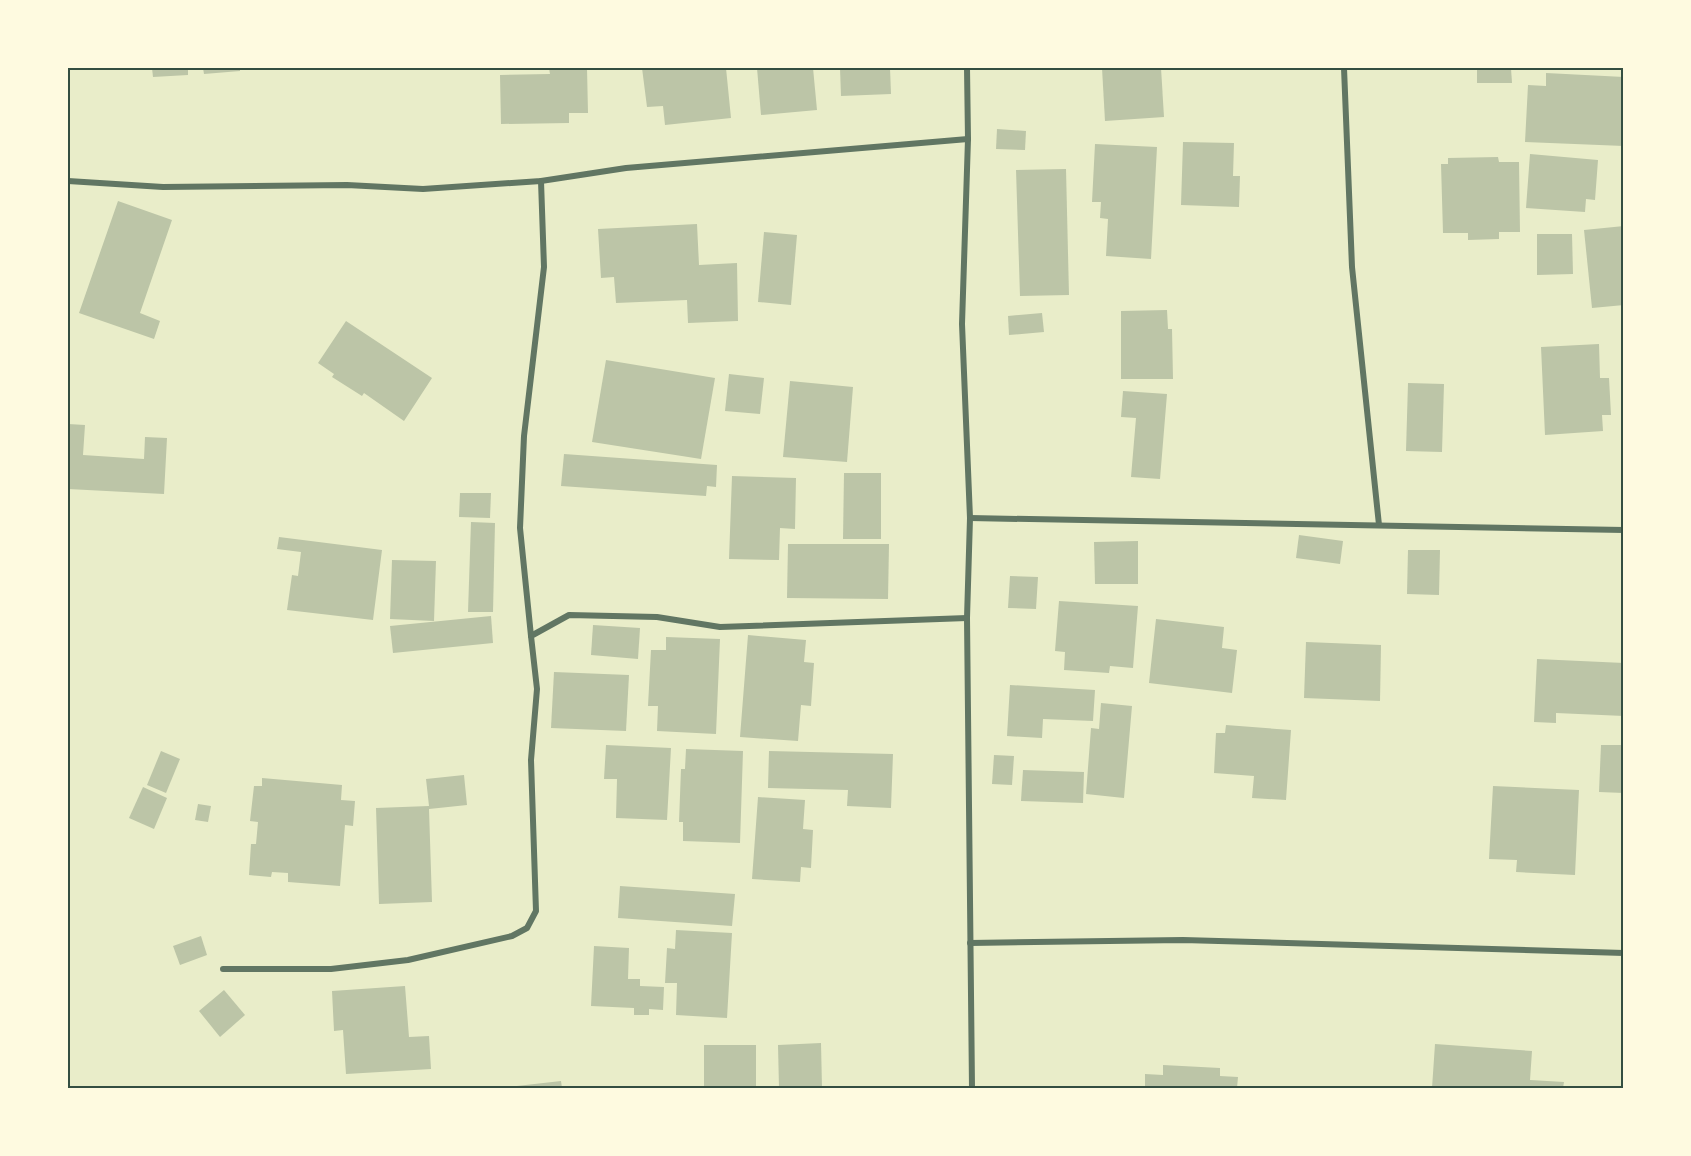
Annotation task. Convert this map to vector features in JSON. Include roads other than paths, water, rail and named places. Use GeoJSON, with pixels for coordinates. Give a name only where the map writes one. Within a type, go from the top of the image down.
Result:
{"type":"FeatureCollection","features":[{"type":"Feature","properties":{"kind":"street"},"geometry":{"type":"LineString","coordinates":[[967,68],[968,139],[962,324],[970,518],[967,618],[972,1089]]}},
{"type":"Feature","properties":{"kind":"street"},"geometry":{"type":"LineString","coordinates":[[1344,68],[1352,267],[1379,525]]}},
{"type":"Feature","properties":{"kind":"street"},"geometry":{"type":"LineString","coordinates":[[68,181],[163,187],[347,185],[423,189],[541,181],[626,168],[968,139]]}},
{"type":"Feature","properties":{"kind":"street"},"geometry":{"type":"LineString","coordinates":[[223,969],[331,969],[408,960],[512,936],[527,928],[536,911],[531,759],[537,689],[520,528],[524,436],[544,267],[541,181]]}},
{"type":"Feature","properties":{"kind":"street"},"geometry":{"type":"LineString","coordinates":[[970,518],[1623,530]]}},
{"type":"Feature","properties":{"kind":"street"},"geometry":{"type":"LineString","coordinates":[[531,636],[569,615],[657,617],[720,627],[967,618]]}},
{"type":"Feature","properties":{"kind":"street"},"geometry":{"type":"LineString","coordinates":[[970,944],[1183,940],[1623,953]]}}]}
